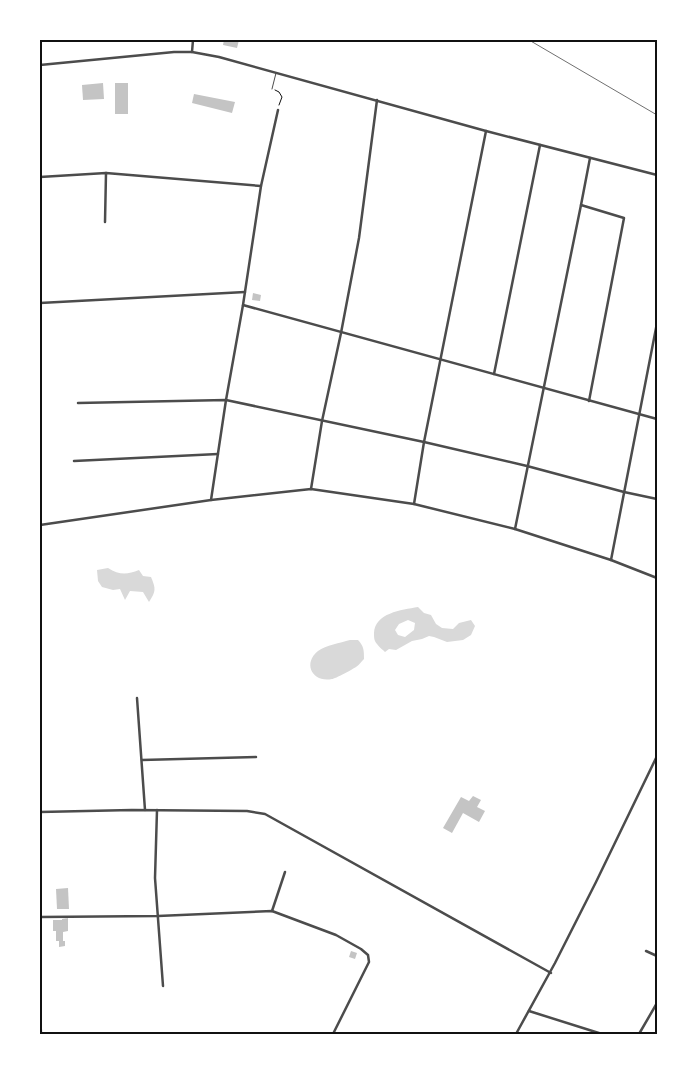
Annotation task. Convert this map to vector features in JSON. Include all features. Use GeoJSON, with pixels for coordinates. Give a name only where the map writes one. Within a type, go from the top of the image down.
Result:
{"type":"FeatureCollection","features":[{"type":"Feature","properties":{"kind":"street"},"geometry":{"type":"LineString","coordinates":[[192,52],[193,40]]}},
{"type":"Feature","properties":{"kind":"street"},"geometry":{"type":"LineString","coordinates":[[40,65],[157,53],[192,52],[219,56],[486,131],[657,175]]}},
{"type":"Feature","properties":{"kind":"street"},"geometry":{"type":"LineString","coordinates":[[311,489],[322,421],[359,238],[376,100]]}},
{"type":"Feature","properties":{"kind":"street"},"geometry":{"type":"LineString","coordinates":[[211,500],[261,186],[278,110]]}},
{"type":"Feature","properties":{"kind":"street"},"geometry":{"type":"LineString","coordinates":[[414,504],[424,442],[486,131]]}},
{"type":"Feature","properties":{"kind":"street"},"geometry":{"type":"LineString","coordinates":[[494,374],[540,145]]}},
{"type":"Feature","properties":{"kind":"street"},"geometry":{"type":"LineString","coordinates":[[515,529],[590,158]]}},
{"type":"Feature","properties":{"kind":"street"},"geometry":{"type":"LineString","coordinates":[[40,177],[106,173],[261,186]]}},
{"type":"Feature","properties":{"kind":"street"},"geometry":{"type":"LineString","coordinates":[[105,222],[106,173]]}},
{"type":"Feature","properties":{"kind":"street"},"geometry":{"type":"LineString","coordinates":[[580,205],[624,218],[589,401]]}},
{"type":"Feature","properties":{"kind":"street"},"geometry":{"type":"LineString","coordinates":[[40,302],[245,292]]}},
{"type":"Feature","properties":{"kind":"street"},"geometry":{"type":"LineString","coordinates":[[243,305],[589,401],[657,418]]}},
{"type":"Feature","properties":{"kind":"street"},"geometry":{"type":"LineString","coordinates":[[610,560],[657,323]]}},
{"type":"Feature","properties":{"kind":"street"},"geometry":{"type":"LineString","coordinates":[[78,403],[226,400],[424,442],[657,499]]}},
{"type":"Feature","properties":{"kind":"street"},"geometry":{"type":"LineString","coordinates":[[74,461],[218,454]]}},
{"type":"Feature","properties":{"kind":"street"},"geometry":{"type":"LineString","coordinates":[[40,524],[211,500],[311,489],[414,504],[515,529],[610,560],[657,578]]}},
{"type":"Feature","properties":{"kind":"street"},"geometry":{"type":"LineString","coordinates":[[137,698],[145,810]]}},
{"type":"Feature","properties":{"kind":"street"},"geometry":{"type":"LineString","coordinates":[[516,1034],[551,972],[657,756]]}},
{"type":"Feature","properties":{"kind":"street"},"geometry":{"type":"LineString","coordinates":[[142,760],[256,757]]}},
{"type":"Feature","properties":{"kind":"street"},"geometry":{"type":"LineString","coordinates":[[40,812],[157,810],[247,811],[265,814],[551,972]]}},
{"type":"Feature","properties":{"kind":"street"},"geometry":{"type":"LineString","coordinates":[[157,810],[155,878],[163,986]]}},
{"type":"Feature","properties":{"kind":"street"},"geometry":{"type":"LineString","coordinates":[[272,911],[284,872]]}},
{"type":"Feature","properties":{"kind":"street"},"geometry":{"type":"LineString","coordinates":[[40,917],[158,916],[272,911],[336,935],[361,949],[368,955],[369,962],[333,1034]]}},
{"type":"Feature","properties":{"kind":"street"},"geometry":{"type":"LineString","coordinates":[[646,951],[657,956]]}},
{"type":"Feature","properties":{"kind":"street"},"geometry":{"type":"LineString","coordinates":[[639,1034],[657,1003]]}},
{"type":"Feature","properties":{"kind":"street"},"geometry":{"type":"LineString","coordinates":[[40,1010],[41,1034]]}},
{"type":"Feature","properties":{"kind":"street"},"geometry":{"type":"LineString","coordinates":[[528,1011],[602,1034]]}},
{"type":"Feature","properties":{"kind":"lane"},"geometry":{"type":"LineString","coordinates":[[272,89],[277,73]]}},
{"type":"Feature","properties":{"kind":"path"},"geometry":{"type":"LineString","coordinates":[[272,89],[279,92],[282,97],[278,110]]}},
{"type":"Feature","properties":{"kind":"shaded area"},"geometry":{"type":"Polygon","coordinates":[[[108,568],[123,574],[139,570],[143,576],[151,577],[154,590],[149,602],[143,592],[130,591],[125,600],[120,589],[113,590],[102,587],[98,581],[97,570],[108,568]]]}},
{"type":"Feature","properties":{"kind":"shaded area"},"geometry":{"type":"Polygon","coordinates":[[[418,607],[424,613],[431,615],[436,624],[442,628],[453,629],[459,623],[471,620],[475,626],[471,635],[463,640],[447,642],[429,636],[412,641],[396,650],[389,649],[385,652],[375,640],[375,626],[390,614],[418,607]],[[408,620],[399,624],[395,630],[398,635],[405,637],[414,630],[415,623],[408,620]]]}},
{"type":"Feature","properties":{"kind":"shaded area"},"geometry":{"type":"Polygon","coordinates":[[[350,640],[358,640],[364,651],[364,659],[356,667],[334,679],[320,678],[315,675],[310,667],[313,656],[318,651],[350,640]]]}},
{"type":"Feature","properties":{"kind":"building"},"geometry":{"type":"Polygon","coordinates":[[[224,40],[239,40],[237,48],[223,45],[224,40]]]}},
{"type":"Feature","properties":{"kind":"building"},"geometry":{"type":"Polygon","coordinates":[[[103,83],[104,99],[83,100],[82,85],[103,83]]]}},
{"type":"Feature","properties":{"kind":"building"},"geometry":{"type":"Polygon","coordinates":[[[115,83],[128,83],[128,114],[115,114],[115,83]]]}},
{"type":"Feature","properties":{"kind":"building"},"geometry":{"type":"Polygon","coordinates":[[[194,94],[235,102],[232,113],[192,103],[194,94]]]}},
{"type":"Feature","properties":{"kind":"building"},"geometry":{"type":"Polygon","coordinates":[[[253,293],[261,295],[260,301],[252,300],[253,293]]]}},
{"type":"Feature","properties":{"kind":"building"},"geometry":{"type":"Polygon","coordinates":[[[473,796],[481,800],[477,807],[485,811],[479,822],[463,813],[452,833],[443,828],[461,797],[469,801],[473,796]]]}},
{"type":"Feature","properties":{"kind":"building"},"geometry":{"type":"Polygon","coordinates":[[[68,888],[69,909],[57,909],[56,889],[68,888]]]}},
{"type":"Feature","properties":{"kind":"building"},"geometry":{"type":"Polygon","coordinates":[[[68,918],[68,931],[63,932],[65,946],[59,947],[59,941],[56,941],[56,931],[53,931],[53,920],[68,918]]]}},
{"type":"Feature","properties":{"kind":"building"},"geometry":{"type":"Polygon","coordinates":[[[351,951],[357,953],[355,959],[349,957],[351,951]]]}},
{"type":"Feature","properties":{"kind":"railway"},"geometry":{"type":"LineString","coordinates":[[529,40],[657,115]]}}]}
